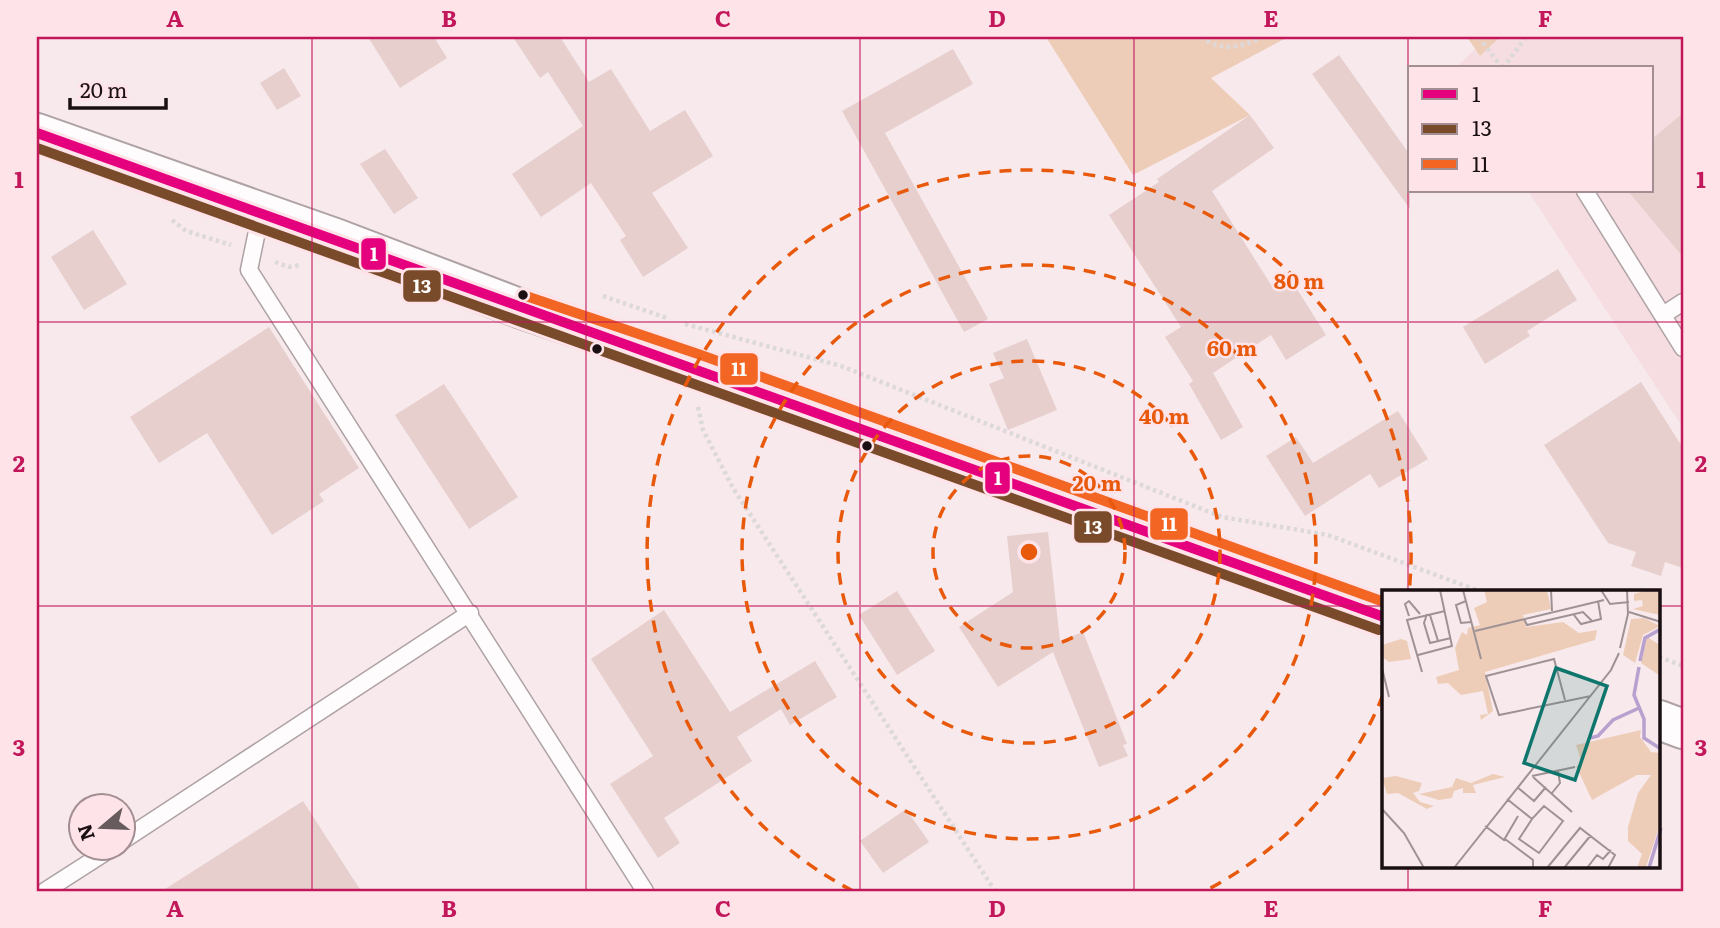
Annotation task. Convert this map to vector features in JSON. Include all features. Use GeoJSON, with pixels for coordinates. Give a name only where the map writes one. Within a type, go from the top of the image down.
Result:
{"type":"FeatureCollection","features":[{"type":"Feature","properties":{"kind":"street"},"geometry":{"type":"LineString","coordinates":[[37,134],[261,212],[519,308],[696,368],[1382,616]]}},
{"type":"Feature","properties":{"kind":"street"},"geometry":{"type":"LineString","coordinates":[[1660,720],[1683,729]]}},
{"type":"Feature","properties":{"kind":"lane"},"geometry":{"type":"LineString","coordinates":[[1587,192],[1683,348]]}},
{"type":"Feature","properties":{"kind":"lane"},"geometry":{"type":"LineString","coordinates":[[261,212],[248,270],[470,613],[645,891]]}},
{"type":"Feature","properties":{"kind":"lane"},"geometry":{"type":"LineString","coordinates":[[1663,315],[1683,302]]}},
{"type":"Feature","properties":{"kind":"lane"},"geometry":{"type":"LineString","coordinates":[[136,832],[470,613]]}},
{"type":"Feature","properties":{"kind":"lane"},"geometry":{"type":"LineString","coordinates":[[46,891],[91,862]]}},
{"type":"Feature","properties":{"kind":"path"},"geometry":{"type":"LineString","coordinates":[[1201,37],[1212,45],[1230,48],[1262,37]]}},
{"type":"Feature","properties":{"kind":"path"},"geometry":{"type":"LineString","coordinates":[[1479,37],[1501,66]]}},
{"type":"Feature","properties":{"kind":"path"},"geometry":{"type":"LineString","coordinates":[[1504,66],[1526,37]]}},
{"type":"Feature","properties":{"kind":"path"},"geometry":{"type":"LineString","coordinates":[[596,295],[678,322],[841,366],[1215,514],[1328,536],[1476,590]]}},
{"type":"Feature","properties":{"kind":"path"},"geometry":{"type":"LineString","coordinates":[[696,368],[695,391],[703,430],[733,488],[995,891]]}},
{"type":"Feature","properties":{"kind":"path"},"geometry":{"type":"LineString","coordinates":[[1660,657],[1683,666]]}},
{"type":"Feature","properties":{"kind":"shaded area"},"geometry":{"type":"Polygon","coordinates":[[[1046,37],[1288,37],[1211,78],[1250,115],[1133,175],[1046,37]]]}},
{"type":"Feature","properties":{"kind":"shaded area"},"geometry":{"type":"Polygon","coordinates":[[[1467,37],[1500,37],[1480,56],[1467,37]]]}},
{"type":"Feature","properties":{"kind":"shaded area"},"geometry":{"type":"Polygon","coordinates":[[[1488,37],[1683,37],[1683,428],[1529,192],[1654,192],[1654,66],[1457,66],[1488,37]]]}},
{"type":"Feature","properties":{"kind":"building"},"geometry":{"type":"Polygon","coordinates":[[[368,37],[434,37],[447,58],[400,88],[368,37]]]}},
{"type":"Feature","properties":{"kind":"building"},"geometry":{"type":"Polygon","coordinates":[[[513,37],[560,37],[589,82],[611,69],[650,131],[685,110],[713,156],[652,193],[688,248],[643,277],[620,240],[626,236],[591,183],[541,217],[512,174],[583,126],[548,72],[540,78],[513,37]]]}},
{"type":"Feature","properties":{"kind":"building"},"geometry":{"type":"Polygon","coordinates":[[[953,49],[973,84],[885,133],[988,319],[964,332],[842,111],[953,49]]]}},
{"type":"Feature","properties":{"kind":"building"},"geometry":{"type":"Polygon","coordinates":[[[1339,55],[1408,152],[1410,209],[1312,74],[1339,55]]]}},
{"type":"Feature","properties":{"kind":"building"},"geometry":{"type":"Polygon","coordinates":[[[284,68],[301,96],[277,110],[260,83],[284,68]]]}},
{"type":"Feature","properties":{"kind":"building"},"geometry":{"type":"Polygon","coordinates":[[[1683,113],[1683,257],[1629,192],[1654,192],[1654,137],[1683,113]]]}},
{"type":"Feature","properties":{"kind":"building"},"geometry":{"type":"Polygon","coordinates":[[[1250,115],[1274,148],[1212,191],[1273,288],[1290,278],[1326,335],[1286,360],[1271,335],[1213,373],[1243,427],[1221,440],[1189,384],[1193,381],[1165,337],[1181,327],[1109,215],[1250,115]]]}},
{"type":"Feature","properties":{"kind":"building"},"geometry":{"type":"Polygon","coordinates":[[[385,149],[418,198],[394,214],[360,164],[385,149]]]}},
{"type":"Feature","properties":{"kind":"building"},"geometry":{"type":"Polygon","coordinates":[[[93,230],[127,284],[84,310],[51,257],[93,230]]]}},
{"type":"Feature","properties":{"kind":"building"},"geometry":{"type":"Polygon","coordinates":[[[1558,269],[1577,300],[1527,331],[1530,336],[1485,364],[1463,327],[1558,269]]]}},
{"type":"Feature","properties":{"kind":"building"},"geometry":{"type":"Polygon","coordinates":[[[269,327],[359,468],[319,494],[324,501],[272,535],[207,433],[159,463],[130,417],[269,327]]]}},
{"type":"Feature","properties":{"kind":"building"},"geometry":{"type":"Polygon","coordinates":[[[1027,339],[1057,410],[1008,430],[989,384],[1004,378],[993,353],[1027,339]]]}},
{"type":"Feature","properties":{"kind":"building"},"geometry":{"type":"Polygon","coordinates":[[[1641,382],[1683,448],[1683,568],[1665,562],[1661,576],[1631,566],[1636,552],[1608,543],[1544,445],[1641,382]]]}},
{"type":"Feature","properties":{"kind":"building"},"geometry":{"type":"Polygon","coordinates":[[[444,384],[518,497],[469,529],[395,415],[444,384]]]}},
{"type":"Feature","properties":{"kind":"building"},"geometry":{"type":"Polygon","coordinates":[[[1398,411],[1428,459],[1379,488],[1370,474],[1305,516],[1266,456],[1296,437],[1313,463],[1398,411]]]}},
{"type":"Feature","properties":{"kind":"building"},"geometry":{"type":"Polygon","coordinates":[[[1048,532],[1060,641],[1083,632],[1127,744],[1123,745],[1128,756],[1099,767],[1053,652],[998,687],[959,627],[1013,592],[1007,536],[1048,532]]]}},
{"type":"Feature","properties":{"kind":"building"},"geometry":{"type":"Polygon","coordinates":[[[897,591],[935,651],[897,675],[859,615],[897,591]]]}},
{"type":"Feature","properties":{"kind":"building"},"geometry":{"type":"Polygon","coordinates":[[[664,610],[730,712],[815,661],[837,697],[790,725],[781,709],[737,737],[752,761],[664,818],[680,843],[658,858],[610,784],[653,756],[591,659],[664,610]]]}},
{"type":"Feature","properties":{"kind":"building"},"geometry":{"type":"Polygon","coordinates":[[[303,801],[361,891],[162,891],[303,801]]]}},
{"type":"Feature","properties":{"kind":"building"},"geometry":{"type":"Polygon","coordinates":[[[906,809],[929,842],[883,873],[860,841],[906,809]]]}},
{"type":"Feature","properties":{"kind":"transit line","name":"1"},"geometry":{"type":"LineString","coordinates":[[37,133],[1382,616]]}},
{"type":"Feature","properties":{"kind":"transit line","name":"13"},"geometry":{"type":"LineString","coordinates":[[37,148],[1379,630]]}},
{"type":"Feature","properties":{"kind":"transit line","name":"11"},"geometry":{"type":"LineString","coordinates":[[523,295],[701,355],[1382,601]]}}]}
